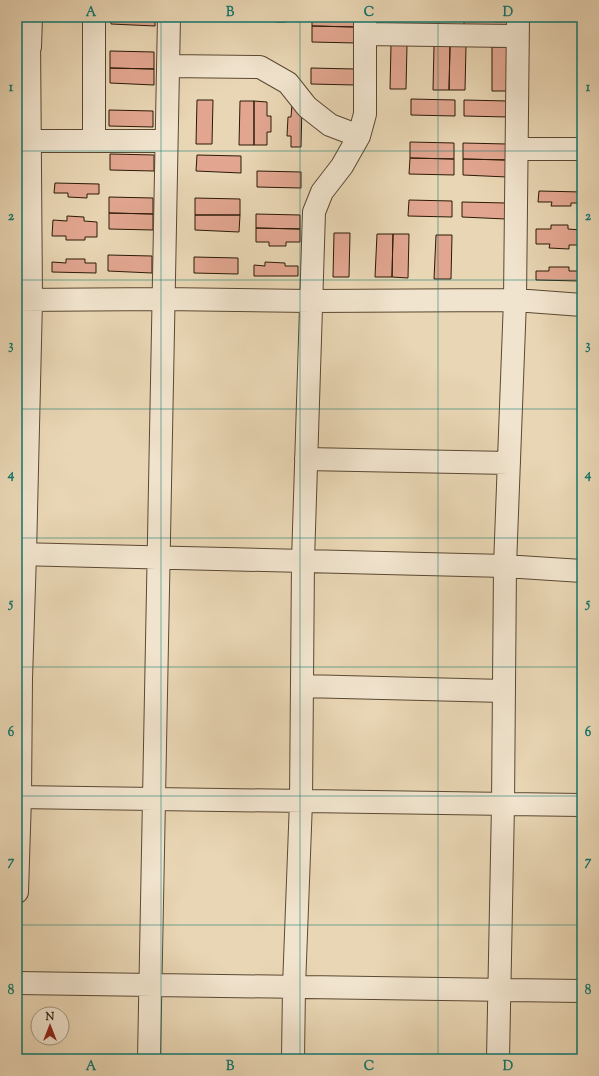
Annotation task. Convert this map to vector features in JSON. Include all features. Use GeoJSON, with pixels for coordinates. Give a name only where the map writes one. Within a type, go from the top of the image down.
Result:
{"type":"FeatureCollection","features":[{"type":"Feature","properties":{"kind":"street"},"geometry":{"type":"LineString","coordinates":[[17,892],[24,300],[30,141],[23,42],[31,17]]}},
{"type":"Feature","properties":{"kind":"street"},"geometry":{"type":"LineString","coordinates":[[94,17],[94,141]]}},
{"type":"Feature","properties":{"kind":"street"},"geometry":{"type":"LineString","coordinates":[[149,1059],[169,17]]}},
{"type":"Feature","properties":{"kind":"street"},"geometry":{"type":"LineString","coordinates":[[293,1059],[294,987],[301,801],[303,561],[314,212],[322,192],[342,166],[359,136],[365,114],[365,25],[518,26],[515,300],[505,566],[503,804],[498,1059]]}},
{"type":"Feature","properties":{"kind":"street"},"geometry":{"type":"LineString","coordinates":[[168,66],[260,67],[288,83],[307,107],[330,125],[359,136]]}},
{"type":"Feature","properties":{"kind":"street"},"geometry":{"type":"LineString","coordinates":[[30,141],[166,141]]}},
{"type":"Feature","properties":{"kind":"street"},"geometry":{"type":"LineString","coordinates":[[517,149],[582,149]]}},
{"type":"Feature","properties":{"kind":"street"},"geometry":{"type":"LineString","coordinates":[[24,300],[515,300],[582,305]]}},
{"type":"Feature","properties":{"kind":"street"},"geometry":{"type":"LineString","coordinates":[[306,459],[509,463]]}},
{"type":"Feature","properties":{"kind":"street"},"geometry":{"type":"LineString","coordinates":[[21,554],[505,566],[582,570]]}},
{"type":"Feature","properties":{"kind":"street"},"geometry":{"type":"LineString","coordinates":[[302,686],[504,691]]}},
{"type":"Feature","properties":{"kind":"street"},"geometry":{"type":"LineString","coordinates":[[18,797],[582,805]]}},
{"type":"Feature","properties":{"kind":"street"},"geometry":{"type":"LineString","coordinates":[[17,983],[582,990]]}},
{"type":"Feature","properties":{"kind":"building"},"geometry":{"type":"Polygon","coordinates":[[[111,17],[155,17],[155,26],[111,24],[111,17]]]}},
{"type":"Feature","properties":{"kind":"building"},"geometry":{"type":"Polygon","coordinates":[[[233,17],[248,17],[248,20],[233,20],[233,17]]]}},
{"type":"Feature","properties":{"kind":"building"},"geometry":{"type":"Polygon","coordinates":[[[276,17],[286,17],[286,22],[276,22],[276,17]]]}},
{"type":"Feature","properties":{"kind":"building"},"geometry":{"type":"Polygon","coordinates":[[[312,17],[356,17],[356,27],[312,26],[312,17]]]}},
{"type":"Feature","properties":{"kind":"building"},"geometry":{"type":"Polygon","coordinates":[[[476,18],[495,18],[495,22],[508,22],[508,32],[464,32],[464,21],[476,21],[476,18]]]}},
{"type":"Feature","properties":{"kind":"building"},"geometry":{"type":"Polygon","coordinates":[[[312,26],[356,27],[356,43],[312,42],[312,26]]]}},
{"type":"Feature","properties":{"kind":"building"},"geometry":{"type":"Polygon","coordinates":[[[391,45],[407,45],[406,89],[390,89],[391,45]]]}},
{"type":"Feature","properties":{"kind":"building"},"geometry":{"type":"Polygon","coordinates":[[[434,46],[450,46],[449,90],[433,90],[434,46]]]}},
{"type":"Feature","properties":{"kind":"building"},"geometry":{"type":"Polygon","coordinates":[[[450,46],[466,46],[465,90],[449,90],[450,46]]]}},
{"type":"Feature","properties":{"kind":"building"},"geometry":{"type":"Polygon","coordinates":[[[492,47],[509,47],[508,91],[492,91],[492,47]]]}},
{"type":"Feature","properties":{"kind":"building"},"geometry":{"type":"Polygon","coordinates":[[[110,51],[154,52],[154,69],[110,68],[110,51]]]}},
{"type":"Feature","properties":{"kind":"building"},"geometry":{"type":"Polygon","coordinates":[[[110,68],[154,69],[154,85],[110,83],[110,68]]]}},
{"type":"Feature","properties":{"kind":"building"},"geometry":{"type":"Polygon","coordinates":[[[311,68],[355,69],[355,85],[311,84],[311,68]]]}},
{"type":"Feature","properties":{"kind":"building"},"geometry":{"type":"Polygon","coordinates":[[[411,99],[455,100],[455,116],[411,115],[411,99]]]}},
{"type":"Feature","properties":{"kind":"building"},"geometry":{"type":"Polygon","coordinates":[[[197,100],[213,100],[212,144],[196,144],[197,100]]]}},
{"type":"Feature","properties":{"kind":"building"},"geometry":{"type":"Polygon","coordinates":[[[464,100],[508,101],[508,117],[464,116],[464,100]]]}},
{"type":"Feature","properties":{"kind":"building"},"geometry":{"type":"Polygon","coordinates":[[[240,101],[254,101],[254,145],[239,145],[240,101]]]}},
{"type":"Feature","properties":{"kind":"building"},"geometry":{"type":"Polygon","coordinates":[[[254,101],[267,102],[267,116],[271,116],[271,132],[267,132],[267,145],[254,145],[254,101]]]}},
{"type":"Feature","properties":{"kind":"building"},"geometry":{"type":"Polygon","coordinates":[[[292,104],[302,104],[301,147],[291,147],[291,136],[287,136],[288,117],[291,117],[292,104]]]}},
{"type":"Feature","properties":{"kind":"building"},"geometry":{"type":"Polygon","coordinates":[[[109,110],[153,111],[153,127],[109,126],[109,110]]]}},
{"type":"Feature","properties":{"kind":"building"},"geometry":{"type":"Polygon","coordinates":[[[410,142],[454,143],[454,159],[410,158],[410,142]]]}},
{"type":"Feature","properties":{"kind":"building"},"geometry":{"type":"Polygon","coordinates":[[[463,143],[507,144],[507,160],[463,159],[463,143]]]}},
{"type":"Feature","properties":{"kind":"building"},"geometry":{"type":"Polygon","coordinates":[[[110,154],[154,155],[154,171],[110,170],[110,154]]]}},
{"type":"Feature","properties":{"kind":"building"},"geometry":{"type":"Polygon","coordinates":[[[197,155],[241,156],[241,173],[196,171],[197,155]]]}},
{"type":"Feature","properties":{"kind":"building"},"geometry":{"type":"Polygon","coordinates":[[[410,158],[454,159],[454,175],[409,174],[410,158]]]}},
{"type":"Feature","properties":{"kind":"building"},"geometry":{"type":"Polygon","coordinates":[[[463,159],[507,160],[507,177],[463,175],[463,159]]]}},
{"type":"Feature","properties":{"kind":"building"},"geometry":{"type":"Polygon","coordinates":[[[257,171],[301,172],[301,188],[257,187],[257,171]]]}},
{"type":"Feature","properties":{"kind":"building"},"geometry":{"type":"Polygon","coordinates":[[[55,183],[99,184],[99,194],[87,194],[87,198],[68,197],[68,193],[54,193],[55,183]]]}},
{"type":"Feature","properties":{"kind":"building"},"geometry":{"type":"Polygon","coordinates":[[[539,191],[582,192],[582,203],[571,203],[571,206],[551,206],[552,202],[538,202],[539,191]]]}},
{"type":"Feature","properties":{"kind":"building"},"geometry":{"type":"Polygon","coordinates":[[[109,197],[153,198],[153,214],[109,213],[109,197]]]}},
{"type":"Feature","properties":{"kind":"building"},"geometry":{"type":"Polygon","coordinates":[[[195,198],[240,199],[240,215],[195,215],[195,198]]]}},
{"type":"Feature","properties":{"kind":"building"},"geometry":{"type":"Polygon","coordinates":[[[409,200],[452,201],[452,217],[408,216],[409,200]]]}},
{"type":"Feature","properties":{"kind":"building"},"geometry":{"type":"Polygon","coordinates":[[[462,202],[506,203],[506,219],[462,217],[462,202]]]}},
{"type":"Feature","properties":{"kind":"building"},"geometry":{"type":"Polygon","coordinates":[[[109,213],[153,214],[153,230],[109,229],[109,213]]]}},
{"type":"Feature","properties":{"kind":"building"},"geometry":{"type":"Polygon","coordinates":[[[256,214],[300,215],[300,229],[256,228],[256,214]]]}},
{"type":"Feature","properties":{"kind":"building"},"geometry":{"type":"Polygon","coordinates":[[[195,215],[240,215],[239,232],[195,230],[195,215]]]}},
{"type":"Feature","properties":{"kind":"building"},"geometry":{"type":"Polygon","coordinates":[[[67,216],[84,217],[84,221],[97,222],[97,237],[85,237],[85,240],[66,240],[66,236],[52,236],[53,220],[67,221],[67,216]]]}},
{"type":"Feature","properties":{"kind":"building"},"geometry":{"type":"Polygon","coordinates":[[[551,225],[568,225],[568,229],[581,230],[581,245],[569,245],[569,249],[549,248],[550,244],[536,244],[536,229],[551,229],[551,225]]]}},
{"type":"Feature","properties":{"kind":"building"},"geometry":{"type":"Polygon","coordinates":[[[256,228],[300,229],[300,242],[286,242],[286,246],[269,246],[269,242],[256,242],[256,228]]]}},
{"type":"Feature","properties":{"kind":"building"},"geometry":{"type":"Polygon","coordinates":[[[334,233],[350,233],[349,277],[333,277],[334,233]]]}},
{"type":"Feature","properties":{"kind":"building"},"geometry":{"type":"Polygon","coordinates":[[[377,234],[393,234],[392,277],[375,277],[377,234]]]}},
{"type":"Feature","properties":{"kind":"building"},"geometry":{"type":"Polygon","coordinates":[[[393,234],[409,234],[408,278],[392,277],[393,234]]]}},
{"type":"Feature","properties":{"kind":"building"},"geometry":{"type":"Polygon","coordinates":[[[436,235],[452,235],[451,279],[434,279],[436,235]]]}},
{"type":"Feature","properties":{"kind":"building"},"geometry":{"type":"Polygon","coordinates":[[[108,255],[152,256],[152,273],[108,271],[108,255]]]}},
{"type":"Feature","properties":{"kind":"building"},"geometry":{"type":"Polygon","coordinates":[[[194,257],[238,258],[238,274],[194,273],[194,257]]]}},
{"type":"Feature","properties":{"kind":"building"},"geometry":{"type":"Polygon","coordinates":[[[66,259],[85,259],[85,263],[96,263],[96,273],[52,272],[52,262],[66,263],[66,259]]]}},
{"type":"Feature","properties":{"kind":"building"},"geometry":{"type":"Polygon","coordinates":[[[265,262],[285,263],[285,266],[298,266],[298,276],[254,276],[254,265],[265,266],[265,262]]]}},
{"type":"Feature","properties":{"kind":"building"},"geometry":{"type":"Polygon","coordinates":[[[549,267],[569,267],[569,271],[580,271],[580,281],[536,280],[536,271],[549,271],[549,267]]]}}]}
